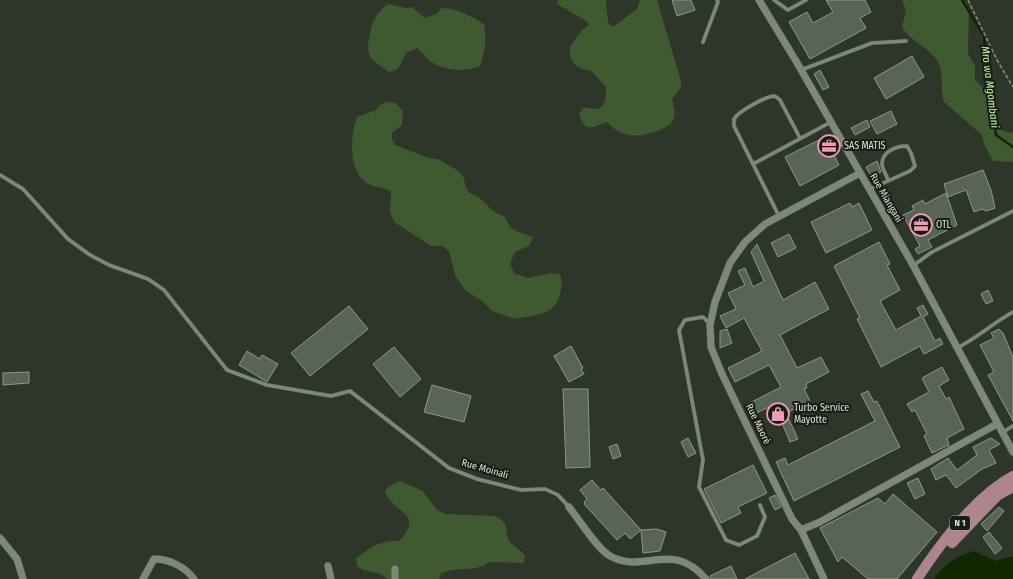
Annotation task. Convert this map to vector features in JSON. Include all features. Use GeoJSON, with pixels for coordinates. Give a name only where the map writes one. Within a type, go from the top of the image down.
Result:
{"type":"FeatureCollection","features":[{"type":"Feature","properties":{"kind":"main road","name":"N 1"},"geometry":{"type":"LineString","coordinates":[[917,579],[939,548],[972,510],[994,488],[1013,476]]}},
{"type":"Feature","properties":{"kind":"main road","name":"N 1"},"geometry":{"type":"LineString","coordinates":[[924,579],[955,540],[998,495],[1013,482]]}},
{"type":"Feature","properties":{"kind":"main road","name":"N 1"},"geometry":{"type":"LineString","coordinates":[[998,495],[1013,487]]}},
{"type":"Feature","properties":{"kind":"street","name":"Rue Miangani"},"geometry":{"type":"LineString","coordinates":[[761,1],[913,266],[1013,452]]}},
{"type":"Feature","properties":{"kind":"street","name":"Rue Maoré"},"geometry":{"type":"LineString","coordinates":[[824,579],[800,530],[792,519],[722,374],[711,347],[710,325],[714,302],[730,263],[745,242],[764,224],[860,173]]}},
{"type":"Feature","properties":{"kind":"street"},"geometry":{"type":"LineString","coordinates":[[800,530],[820,522],[997,424]]}},
{"type":"Feature","properties":{"kind":"street","name":"Rue Moinali"},"geometry":{"type":"LineString","coordinates":[[569,507],[609,556],[620,560],[637,562],[676,559],[698,570],[706,579]]}},
{"type":"Feature","properties":{"kind":"street"},"geometry":{"type":"LineString","coordinates":[[0,538],[17,559],[23,579]]}},
{"type":"Feature","properties":{"kind":"street"},"geometry":{"type":"LineString","coordinates":[[143,579],[154,559],[164,559],[187,570],[194,579]]}},
{"type":"Feature","properties":{"kind":"street"},"geometry":{"type":"LineString","coordinates":[[328,566],[331,579]]}},
{"type":"Feature","properties":{"kind":"street"},"geometry":{"type":"LineString","coordinates":[[395,569],[395,579]]}},
{"type":"Feature","properties":{"kind":"lane"},"geometry":{"type":"LineString","coordinates":[[702,42],[718,2],[717,0]]}},
{"type":"Feature","properties":{"kind":"lane"},"geometry":{"type":"LineString","coordinates":[[774,0],[788,10],[806,0]]}},
{"type":"Feature","properties":{"kind":"lane"},"geometry":{"type":"LineString","coordinates":[[801,70],[872,43],[906,41]]}},
{"type":"Feature","properties":{"kind":"lane"},"geometry":{"type":"LineString","coordinates":[[779,216],[734,122],[736,116],[740,113],[772,96],[778,98],[800,138]]}},
{"type":"Feature","properties":{"kind":"lane"},"geometry":{"type":"LineString","coordinates":[[753,164],[831,122]]}},
{"type":"Feature","properties":{"kind":"lane"},"geometry":{"type":"LineString","coordinates":[[869,190],[910,171],[915,166],[907,146],[899,146],[888,151],[884,158],[882,165],[888,180]]}},
{"type":"Feature","properties":{"kind":"lane","name":"Rue Moinali"},"geometry":{"type":"LineString","coordinates":[[0,175],[23,190],[68,239],[90,255],[109,265],[148,280],[164,290],[227,370],[267,385],[331,396],[350,391],[449,468],[477,479],[521,490],[545,489],[558,495],[569,507]]}},
{"type":"Feature","properties":{"kind":"lane"},"geometry":{"type":"LineString","coordinates":[[913,266],[932,252],[1013,211]]}},
{"type":"Feature","properties":{"kind":"lane"},"geometry":{"type":"LineString","coordinates":[[957,349],[973,340],[994,322],[1013,312]]}},
{"type":"Feature","properties":{"kind":"lane"},"geometry":{"type":"LineString","coordinates":[[710,325],[703,317],[685,320],[679,330],[703,460],[699,487],[726,540],[739,545],[757,536],[765,517],[760,505]]}},
{"type":"Feature","properties":{"kind":"lane"},"geometry":{"type":"LineString","coordinates":[[1002,433],[1013,426]]}},
{"type":"Feature","properties":{"kind":"path"},"geometry":{"type":"LineString","coordinates":[[968,0],[997,60],[1013,87]]}},
{"type":"Feature","properties":{"kind":"shaded area"},"geometry":{"type":"Polygon","coordinates":[[[558,0],[606,0],[608,22],[613,27],[637,9],[640,0],[657,0],[681,81],[681,87],[672,99],[675,116],[670,124],[653,133],[645,135],[632,135],[619,132],[607,122],[594,127],[587,127],[584,124],[579,114],[583,108],[596,109],[600,108],[604,104],[606,87],[591,71],[580,68],[574,64],[570,56],[570,46],[582,30],[589,25],[586,21],[557,4],[558,0]]]}},
{"type":"Feature","properties":{"kind":"shaded area"},"geometry":{"type":"Polygon","coordinates":[[[902,0],[964,0],[969,10],[968,54],[975,66],[975,80],[985,92],[993,124],[1001,130],[1010,133],[1013,132],[1013,162],[993,161],[984,144],[982,135],[944,102],[941,71],[938,62],[930,52],[910,37],[902,27],[906,10],[902,0]]]}},
{"type":"Feature","properties":{"kind":"shaded area"},"geometry":{"type":"Polygon","coordinates":[[[388,4],[406,8],[412,7],[425,18],[436,14],[442,8],[453,9],[469,15],[484,24],[485,45],[480,66],[463,70],[444,68],[431,62],[417,48],[406,53],[398,69],[389,72],[371,58],[368,49],[374,19],[388,4]]]}},
{"type":"Feature","properties":{"kind":"shaded area"},"geometry":{"type":"Polygon","coordinates":[[[387,102],[396,103],[403,111],[402,125],[392,133],[392,139],[395,145],[429,158],[438,159],[457,170],[464,178],[468,192],[479,198],[494,212],[504,216],[510,227],[516,231],[533,237],[529,246],[515,252],[510,264],[514,273],[528,278],[551,273],[560,274],[562,283],[560,295],[556,304],[550,310],[541,314],[515,319],[492,311],[482,301],[465,290],[455,275],[449,251],[442,246],[431,246],[394,222],[390,212],[391,192],[371,185],[363,180],[354,164],[352,154],[353,134],[357,117],[376,110],[380,105],[387,102]]]}},
{"type":"Feature","properties":{"kind":"shaded area"},"geometry":{"type":"Polygon","coordinates":[[[400,481],[423,491],[437,510],[445,514],[495,516],[500,519],[506,525],[507,535],[510,542],[525,555],[524,563],[489,562],[477,568],[447,571],[441,574],[439,579],[387,579],[380,574],[364,570],[357,566],[356,559],[361,555],[381,543],[399,541],[406,531],[409,524],[408,518],[389,499],[385,491],[389,486],[400,481]]]}},
{"type":"Feature","properties":{"kind":"shaded area"},"geometry":{"type":"Polygon","coordinates":[[[974,551],[996,561],[1013,556],[1013,579],[934,579],[937,574],[951,561],[974,551]]]}},
{"type":"Feature","properties":{"kind":"building"},"geometry":{"type":"Polygon","coordinates":[[[672,0],[691,0],[695,10],[677,16],[672,0]]]}},
{"type":"Feature","properties":{"kind":"building"},"geometry":{"type":"Polygon","coordinates":[[[826,0],[865,0],[871,12],[860,18],[866,28],[810,59],[789,22],[807,12],[813,23],[833,12],[826,0]]]}},
{"type":"Feature","properties":{"kind":"building"},"geometry":{"type":"Polygon","coordinates":[[[912,56],[924,77],[886,99],[874,78],[912,56]]]}},
{"type":"Feature","properties":{"kind":"building"},"geometry":{"type":"Polygon","coordinates":[[[820,70],[829,87],[823,90],[814,74],[820,70]]]}},
{"type":"Feature","properties":{"kind":"building"},"geometry":{"type":"Polygon","coordinates":[[[891,111],[897,124],[877,134],[870,121],[891,111]]]}},
{"type":"Feature","properties":{"kind":"building"},"geometry":{"type":"Polygon","coordinates":[[[867,120],[870,127],[855,135],[851,128],[867,120]]]}},
{"type":"Feature","properties":{"kind":"building"},"geometry":{"type":"Polygon","coordinates":[[[825,137],[839,165],[800,186],[785,157],[825,137]]]}},
{"type":"Feature","properties":{"kind":"building"},"geometry":{"type":"Polygon","coordinates":[[[877,161],[881,172],[871,176],[866,167],[877,161]]]}},
{"type":"Feature","properties":{"kind":"building"},"geometry":{"type":"Polygon","coordinates":[[[983,170],[991,190],[995,208],[986,211],[982,209],[974,212],[966,190],[948,197],[944,184],[983,170]]]}},
{"type":"Feature","properties":{"kind":"building"},"geometry":{"type":"Polygon","coordinates":[[[946,193],[957,225],[928,240],[932,247],[918,254],[915,249],[920,246],[903,215],[914,210],[912,206],[923,200],[925,204],[946,193]]]}},
{"type":"Feature","properties":{"kind":"building"},"geometry":{"type":"Polygon","coordinates":[[[850,203],[852,207],[859,203],[872,230],[826,253],[811,222],[850,203]]]}},
{"type":"Feature","properties":{"kind":"building"},"geometry":{"type":"Polygon","coordinates":[[[789,234],[796,248],[778,257],[771,243],[789,234]]]}},
{"type":"Feature","properties":{"kind":"building"},"geometry":{"type":"Polygon","coordinates":[[[879,242],[890,264],[887,265],[900,290],[880,301],[896,330],[921,316],[917,308],[923,305],[928,314],[923,317],[935,341],[940,338],[943,344],[924,354],[920,346],[881,367],[857,319],[860,318],[834,266],[879,242]]]}},
{"type":"Feature","properties":{"kind":"building"},"geometry":{"type":"Polygon","coordinates":[[[757,244],[783,300],[815,282],[829,309],[780,335],[797,368],[821,357],[829,372],[806,384],[807,388],[804,389],[810,401],[786,413],[798,439],[790,442],[782,423],[778,425],[769,407],[752,415],[746,405],[781,387],[769,365],[735,382],[728,368],[762,351],[744,318],[726,328],[720,316],[736,309],[728,293],[745,285],[738,271],[745,268],[753,287],[764,281],[751,252],[757,244]]]}},
{"type":"Feature","properties":{"kind":"building"},"geometry":{"type":"Polygon","coordinates":[[[988,290],[993,301],[986,304],[981,294],[988,290]]]}},
{"type":"Feature","properties":{"kind":"building"},"geometry":{"type":"Polygon","coordinates":[[[349,306],[368,329],[310,376],[291,353],[349,306]]]}},
{"type":"Feature","properties":{"kind":"building"},"geometry":{"type":"Polygon","coordinates":[[[727,329],[732,343],[720,348],[720,331],[727,329]]]}},
{"type":"Feature","properties":{"kind":"building"},"geometry":{"type":"Polygon","coordinates":[[[999,329],[1003,333],[1013,357],[1013,421],[988,375],[994,372],[980,345],[994,338],[991,333],[999,329]]]}},
{"type":"Feature","properties":{"kind":"building"},"geometry":{"type":"Polygon","coordinates":[[[571,346],[583,368],[581,369],[584,374],[569,382],[554,356],[571,346]]]}},
{"type":"Feature","properties":{"kind":"building"},"geometry":{"type":"Polygon","coordinates":[[[394,347],[421,379],[400,397],[373,364],[394,347]]]}},
{"type":"Feature","properties":{"kind":"building"},"geometry":{"type":"Polygon","coordinates":[[[247,351],[260,359],[262,355],[278,364],[267,382],[239,365],[247,351]]]}},
{"type":"Feature","properties":{"kind":"building"},"geometry":{"type":"Polygon","coordinates":[[[942,367],[949,380],[939,386],[946,399],[949,397],[964,429],[947,438],[949,445],[932,453],[924,436],[927,434],[915,410],[912,412],[907,404],[929,392],[922,378],[942,367]]]}},
{"type":"Feature","properties":{"kind":"building"},"geometry":{"type":"Polygon","coordinates":[[[29,372],[29,383],[3,385],[3,373],[29,372]]]}},
{"type":"Feature","properties":{"kind":"building"},"geometry":{"type":"Polygon","coordinates":[[[432,385],[471,396],[464,422],[424,412],[432,385]]]}},
{"type":"Feature","properties":{"kind":"building"},"geometry":{"type":"Polygon","coordinates":[[[563,389],[588,389],[590,467],[566,468],[563,389]]]}},
{"type":"Feature","properties":{"kind":"building"},"geometry":{"type":"Polygon","coordinates":[[[868,391],[874,402],[877,401],[900,447],[794,501],[776,462],[785,458],[788,465],[875,421],[861,394],[868,391]]]}},
{"type":"Feature","properties":{"kind":"building"},"geometry":{"type":"Polygon","coordinates":[[[688,438],[696,453],[688,457],[681,442],[688,438]]]}},
{"type":"Feature","properties":{"kind":"building"},"geometry":{"type":"Polygon","coordinates":[[[991,438],[1000,444],[989,450],[996,463],[982,469],[956,488],[946,475],[936,480],[931,469],[948,458],[957,470],[977,455],[973,447],[991,438]]]}},
{"type":"Feature","properties":{"kind":"building"},"geometry":{"type":"Polygon","coordinates":[[[617,444],[621,456],[613,459],[609,447],[617,444]]]}},
{"type":"Feature","properties":{"kind":"building"},"geometry":{"type":"Polygon","coordinates":[[[753,465],[767,493],[738,507],[741,513],[721,523],[704,489],[753,465]]]}},
{"type":"Feature","properties":{"kind":"building"},"geometry":{"type":"Polygon","coordinates":[[[918,478],[925,494],[915,499],[907,483],[918,478]]]}},
{"type":"Feature","properties":{"kind":"building"},"geometry":{"type":"Polygon","coordinates":[[[592,480],[601,490],[603,488],[641,530],[630,539],[625,533],[617,540],[585,505],[584,502],[587,499],[580,490],[592,480]]]}},
{"type":"Feature","properties":{"kind":"building"},"geometry":{"type":"Polygon","coordinates":[[[893,494],[937,532],[897,579],[868,579],[842,557],[838,562],[820,528],[878,498],[885,504],[893,494]]]}},
{"type":"Feature","properties":{"kind":"building"},"geometry":{"type":"Polygon","coordinates":[[[775,495],[781,507],[775,510],[769,498],[775,495]]]}},
{"type":"Feature","properties":{"kind":"building"},"geometry":{"type":"Polygon","coordinates":[[[999,507],[1004,511],[987,531],[981,524],[999,507]]]}},
{"type":"Feature","properties":{"kind":"building"},"geometry":{"type":"Polygon","coordinates":[[[656,529],[666,532],[660,551],[643,553],[641,530],[656,529]]]}},
{"type":"Feature","properties":{"kind":"building"},"geometry":{"type":"Polygon","coordinates":[[[989,532],[1002,548],[995,554],[983,537],[989,532]]]}},
{"type":"Feature","properties":{"kind":"building"},"geometry":{"type":"Polygon","coordinates":[[[795,553],[809,579],[745,579],[795,553]]]}},
{"type":"Feature","properties":{"kind":"building"},"geometry":{"type":"Polygon","coordinates":[[[731,566],[737,579],[711,579],[710,576],[731,566]]]}},
{"type":"Feature","properties":{"kind":"waterway","name":"Mro wa Mgombani"},"geometry":{"type":"LineString","coordinates":[[962,0],[984,36],[996,135],[1013,147]]}},
{"type":"Feature","properties":{"kind":"place","name":"SAS MATIS"},"geometry":{"type":"Point","coordinates":[829,146]}},
{"type":"Feature","properties":{"kind":"place","name":"OTL"},"geometry":{"type":"Point","coordinates":[921,225]}},
{"type":"Feature","properties":{"kind":"place","name":"Turbo Service Mayotte"},"geometry":{"type":"Point","coordinates":[778,414]}}]}
